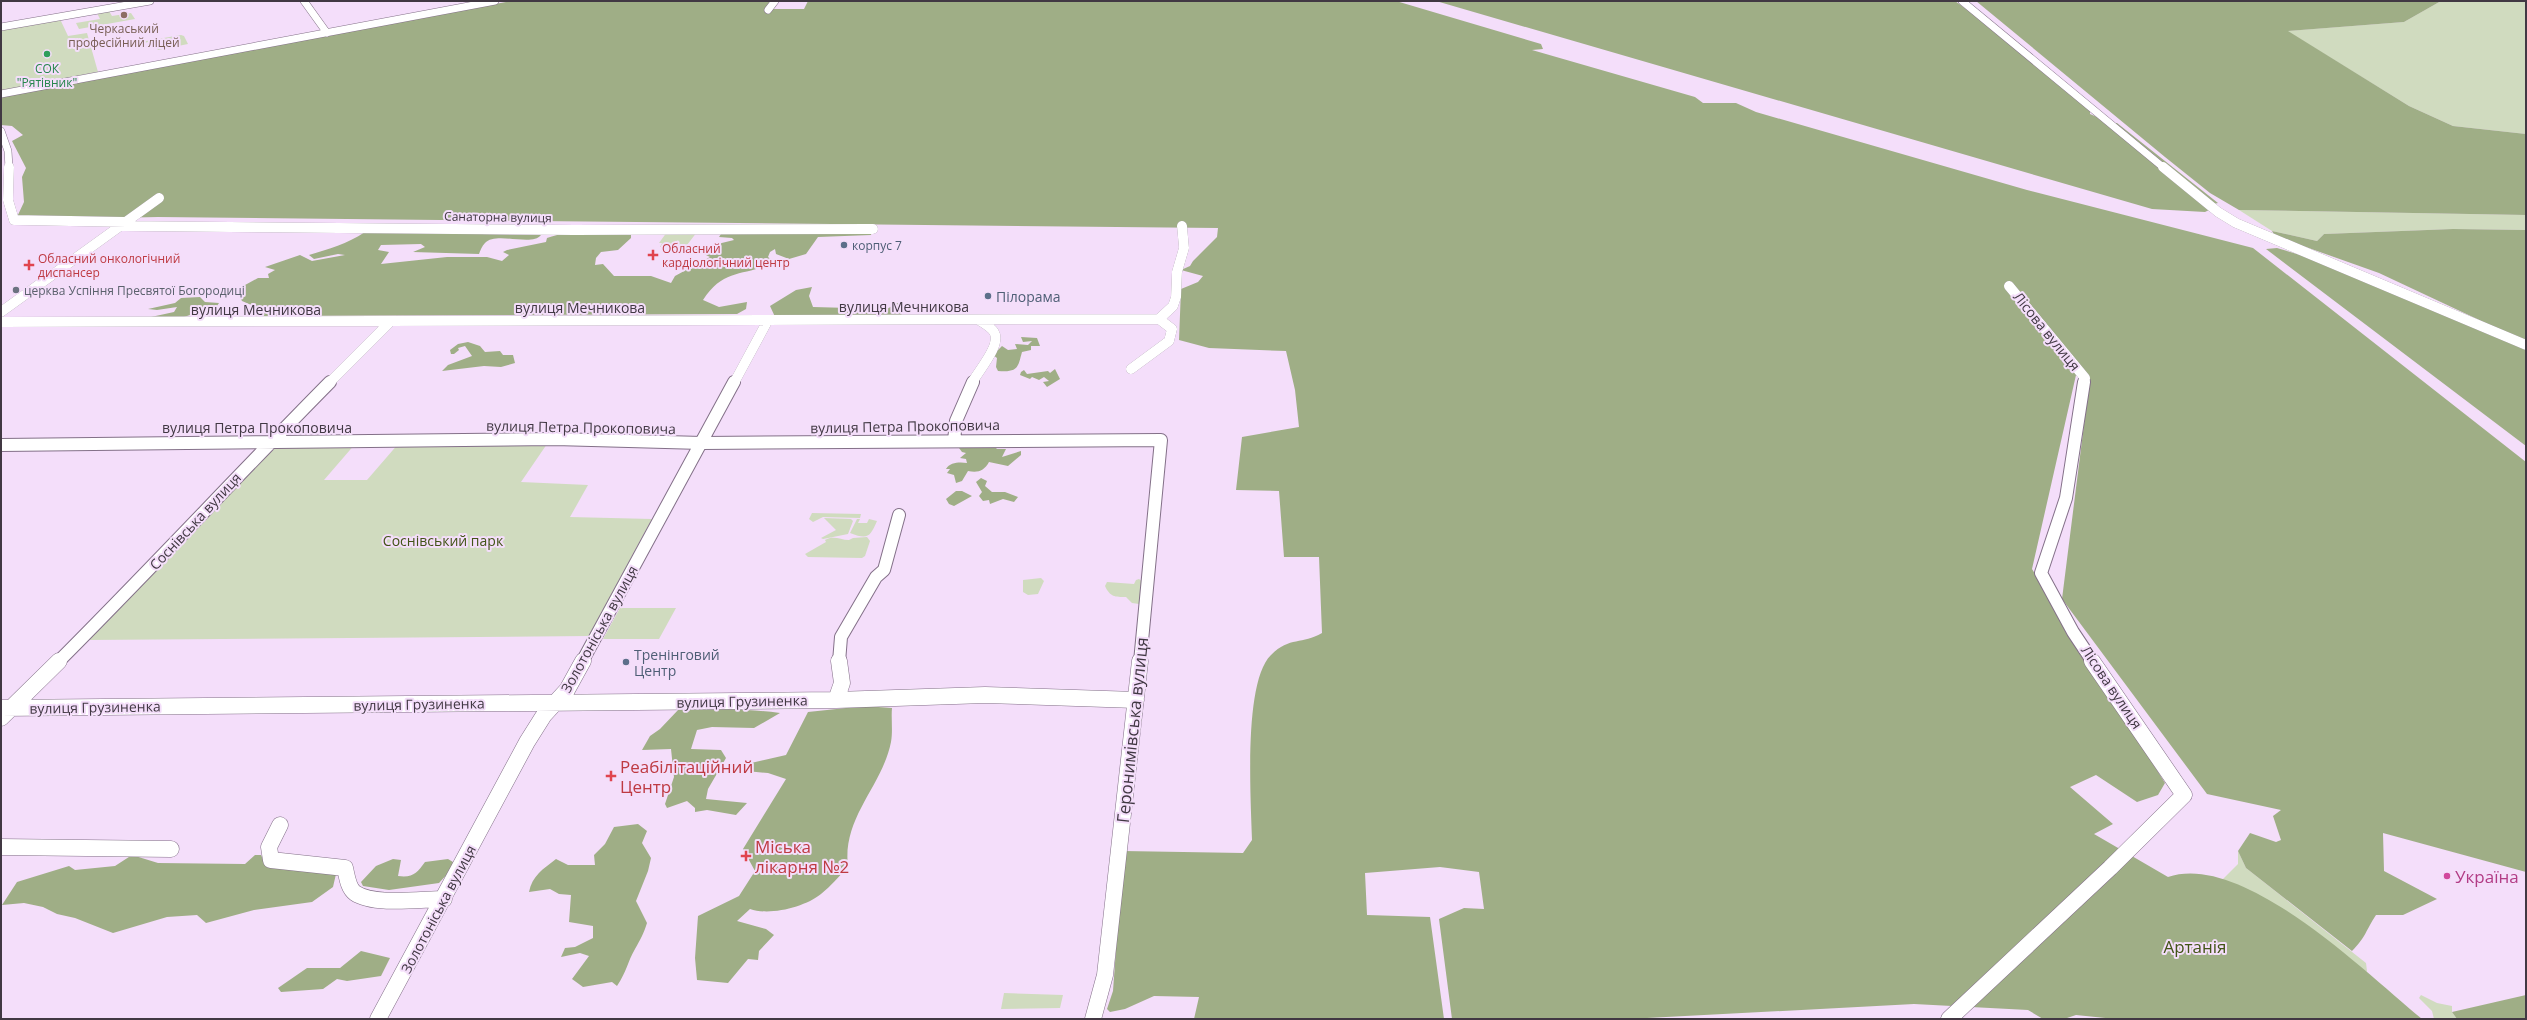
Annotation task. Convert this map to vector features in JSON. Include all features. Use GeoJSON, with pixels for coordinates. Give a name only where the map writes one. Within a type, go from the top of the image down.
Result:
{"type":"FeatureCollection","features":[{"type":"Feature","properties":{"kind":"street"},"geometry":{"type":"LineString","coordinates":[[1,27],[150,1]]}},
{"type":"Feature","properties":{"kind":"street"},"geometry":{"type":"LineString","coordinates":[[304,1],[327,33]]}},
{"type":"Feature","properties":{"kind":"street"},"geometry":{"type":"LineString","coordinates":[[1,94],[327,33],[476,3],[495,1]]}},
{"type":"Feature","properties":{"kind":"street"},"geometry":{"type":"LineString","coordinates":[[768,10],[775,1]]}},
{"type":"Feature","properties":{"kind":"street"},"geometry":{"type":"LineString","coordinates":[[1962,1],[2218,212],[2236,223],[2433,304],[2526,345]]}},
{"type":"Feature","properties":{"kind":"street","name":"Санаторна вулиця"},"geometry":{"type":"LineString","coordinates":[[1,131],[7,150],[10,213],[17,221],[124,224],[568,230],[873,229]]}},
{"type":"Feature","properties":{"kind":"street"},"geometry":{"type":"LineString","coordinates":[[1,312],[159,198]]}},
{"type":"Feature","properties":{"kind":"street"},"geometry":{"type":"LineString","coordinates":[[1131,369],[1169,341],[1172,329],[1170,325],[1159,319],[1159,317],[1173,306],[1176,297],[1177,272],[1184,248],[1182,226]]}},
{"type":"Feature","properties":{"kind":"street","name":"Лісова вулиця"},"geometry":{"type":"LineString","coordinates":[[1949,1019],[2110,868],[2184,795],[2073,632],[2041,573],[2066,498],[2085,378],[2009,286]]}},
{"type":"Feature","properties":{"kind":"street","name":"вулиця Мечникова"},"geometry":{"type":"LineString","coordinates":[[1,322],[389,323],[1159,319]]}},
{"type":"Feature","properties":{"kind":"street","name":"Золотоніська вулиця"},"geometry":{"type":"LineString","coordinates":[[378,1019],[444,899],[527,742],[544,715],[567,690],[768,320]]}},
{"type":"Feature","properties":{"kind":"street"},"geometry":{"type":"LineString","coordinates":[[954,441],[956,421],[977,373],[990,357],[996,341],[994,331],[979,320]]}},
{"type":"Feature","properties":{"kind":"street","name":"Соснівська вулиця"},"geometry":{"type":"LineString","coordinates":[[4,711],[139,581],[272,442],[389,323]]}},
{"type":"Feature","properties":{"kind":"street","name":"вулиця Петра Прокоповича"},"geometry":{"type":"LineString","coordinates":[[1,445],[555,440],[702,443],[1161,440]]}},
{"type":"Feature","properties":{"kind":"street","name":"Геронимівська вулиця"},"geometry":{"type":"LineString","coordinates":[[1093,1019],[1105,975],[1136,700],[1161,440]]}},
{"type":"Feature","properties":{"kind":"street"},"geometry":{"type":"LineString","coordinates":[[836,700],[842,683],[839,658],[841,637],[876,578],[884,570],[899,515]]}},
{"type":"Feature","properties":{"kind":"street","name":"вулиця Грузиненка"},"geometry":{"type":"LineString","coordinates":[[4,711],[836,700],[985,695],[1136,700]]}},
{"type":"Feature","properties":{"kind":"street"},"geometry":{"type":"LineString","coordinates":[[280,825],[270,847],[271,860],[345,868],[348,882],[356,893],[370,899],[444,899]]}},
{"type":"Feature","properties":{"kind":"street"},"geometry":{"type":"LineString","coordinates":[[1,847],[171,848]]}},
{"type":"Feature","properties":{"kind":"green space","name":"Артанія"},"geometry":{"type":"Polygon","coordinates":[[[512,1],[775,1],[772,9],[804,9],[808,1],[1396,1],[1541,44],[1543,49],[1532,50],[1695,97],[1703,103],[1736,103],[1756,112],[2027,190],[2253,248],[2526,462],[2526,872],[2383,833],[2384,871],[2437,899],[2403,915],[2376,915],[2357,946],[2352,951],[2246,868],[2238,851],[2250,833],[2276,842],[2281,840],[2273,816],[2281,810],[2207,794],[2062,599],[2089,385],[2076,375],[2032,569],[2165,783],[2158,795],[2137,802],[2096,775],[2070,787],[2113,824],[2094,834],[2168,877],[2198,874],[2232,882],[2267,899],[2302,921],[2337,947],[2422,1019],[2115,1019],[2076,1015],[2064,1019],[2043,1019],[2028,1010],[1914,1004],[1628,1019],[1452,1019],[1439,919],[1464,908],[1484,909],[1479,872],[1440,867],[1365,873],[1367,915],[1430,917],[1444,1019],[1194,1019],[1199,997],[1154,996],[1125,1009],[1110,1012],[1107,1009],[1113,991],[1123,851],[1243,853],[1252,840],[1250,771],[1252,715],[1256,690],[1262,669],[1271,655],[1284,645],[1315,637],[1322,633],[1319,557],[1284,557],[1279,491],[1236,490],[1242,437],[1299,427],[1295,390],[1286,351],[1209,348],[1179,340],[1181,289],[1198,282],[1203,276],[1181,270],[1190,266],[1193,261],[1217,237],[1218,228],[158,217],[20,220],[17,217],[24,202],[22,177],[26,168],[12,141],[23,135],[12,126],[1,125],[1,95],[512,1]]]}},
{"type":"Feature","properties":{"kind":"green space"},"geometry":{"type":"Polygon","coordinates":[[[1436,1],[1955,1],[1997,31],[2090,109],[2090,114],[2097,117],[2211,209],[2205,212],[2152,209],[1436,1]]]}},
{"type":"Feature","properties":{"kind":"green space"},"geometry":{"type":"Polygon","coordinates":[[[1976,1],[2441,1],[2404,22],[2288,31],[2409,106],[2453,126],[2526,134],[2526,215],[2239,210],[2210,193],[1976,1]]]}},
{"type":"Feature","properties":{"kind":"green space"},"geometry":{"type":"Polygon","coordinates":[[[2441,1],[2526,1],[2526,134],[2453,126],[2409,106],[2287,31],[2404,22],[2441,1]]]}},
{"type":"Feature","properties":{"kind":"green space"},"geometry":{"type":"Polygon","coordinates":[[[109,11],[112,16],[131,13],[135,19],[79,29],[76,23],[100,19],[97,13],[109,11]]]}},
{"type":"Feature","properties":{"kind":"green space","name":"СОК \"Рятівник\""},"geometry":{"type":"Polygon","coordinates":[[[60,19],[68,36],[87,33],[98,72],[1,91],[1,28],[60,19]]]}},
{"type":"Feature","properties":{"kind":"green space"},"geometry":{"type":"Polygon","coordinates":[[[181,35],[184,36],[188,44],[158,50],[152,41],[133,46],[106,48],[181,35]]]}},
{"type":"Feature","properties":{"kind":"green space"},"geometry":{"type":"Polygon","coordinates":[[[2113,123],[2117,123],[2218,203],[2214,204],[2113,123]]]}},
{"type":"Feature","properties":{"kind":"green space"},"geometry":{"type":"Polygon","coordinates":[[[2239,210],[2526,215],[2526,230],[2453,229],[2324,234],[2317,241],[2272,231],[2239,210]]]}},
{"type":"Feature","properties":{"kind":"green space"},"geometry":{"type":"Polygon","coordinates":[[[2453,229],[2526,230],[2526,342],[2379,273],[2275,236],[2272,231],[2317,241],[2324,234],[2453,229]]]}},
{"type":"Feature","properties":{"kind":"green space"},"geometry":{"type":"Polygon","coordinates":[[[872,230],[871,235],[818,237],[806,254],[789,259],[776,254],[775,249],[770,252],[768,257],[774,262],[754,270],[727,277],[719,282],[703,300],[719,307],[747,302],[746,309],[737,314],[250,316],[261,309],[242,301],[236,290],[258,278],[269,278],[268,274],[275,270],[265,267],[300,255],[312,261],[345,255],[338,254],[314,259],[309,255],[345,243],[365,232],[541,235],[530,240],[497,238],[490,240],[484,244],[479,254],[413,252],[425,247],[421,244],[381,245],[378,250],[389,252],[381,264],[447,257],[487,257],[502,261],[509,255],[503,252],[507,250],[546,242],[547,238],[556,235],[589,231],[622,233],[631,235],[631,238],[618,250],[601,252],[596,258],[595,265],[603,264],[614,276],[651,276],[671,283],[675,276],[710,257],[702,253],[689,253],[693,250],[734,240],[732,238],[719,237],[723,231],[872,230]]]}},
{"type":"Feature","properties":{"kind":"green space"},"geometry":{"type":"Polygon","coordinates":[[[667,232],[697,232],[687,245],[660,247],[662,243],[659,243],[667,232]]]}},
{"type":"Feature","properties":{"kind":"green space"},"geometry":{"type":"Polygon","coordinates":[[[2277,248],[2337,266],[2526,348],[2526,446],[2266,249],[2277,248]]]}},
{"type":"Feature","properties":{"kind":"green space"},"geometry":{"type":"Polygon","coordinates":[[[812,287],[809,296],[813,307],[887,309],[897,303],[905,304],[900,319],[776,319],[770,306],[796,290],[812,287]]]}},
{"type":"Feature","properties":{"kind":"green space"},"geometry":{"type":"Polygon","coordinates":[[[200,297],[205,302],[219,303],[217,306],[184,317],[151,317],[174,312],[177,307],[157,310],[148,309],[175,303],[181,298],[200,297]]]}},
{"type":"Feature","properties":{"kind":"green space"},"geometry":{"type":"Polygon","coordinates":[[[1021,337],[1037,338],[1040,346],[1031,346],[1031,350],[1022,352],[1018,365],[1014,370],[998,371],[996,367],[997,358],[993,355],[1002,346],[1008,350],[1017,349],[1015,344],[1028,345],[1032,341],[1023,342],[1021,337]]]}},
{"type":"Feature","properties":{"kind":"green space"},"geometry":{"type":"Polygon","coordinates":[[[468,342],[480,346],[485,352],[500,351],[503,355],[513,355],[515,363],[501,367],[484,366],[442,371],[448,365],[472,356],[465,346],[458,348],[459,350],[454,354],[451,354],[450,350],[458,344],[468,342]]]}},
{"type":"Feature","properties":{"kind":"green space"},"geometry":{"type":"Polygon","coordinates":[[[1055,369],[1060,379],[1047,387],[1043,382],[1049,381],[1044,377],[1039,380],[1032,377],[1030,379],[1020,375],[1024,370],[1027,374],[1048,371],[1050,373],[1055,369]]]}},
{"type":"Feature","properties":{"kind":"green space","name":"Соснівський парк"},"geometry":{"type":"Polygon","coordinates":[[[356,443],[324,480],[367,480],[399,443],[547,444],[521,482],[588,485],[570,517],[652,519],[589,636],[85,640],[275,448],[283,445],[356,443]]]}},
{"type":"Feature","properties":{"kind":"green space"},"geometry":{"type":"Polygon","coordinates":[[[967,444],[974,447],[993,445],[997,449],[1006,449],[1002,457],[1021,451],[1021,455],[1008,466],[989,462],[980,471],[968,471],[962,481],[956,483],[954,475],[947,473],[950,469],[946,469],[953,464],[967,463],[966,459],[960,458],[966,453],[962,452],[959,448],[967,444]]]}},
{"type":"Feature","properties":{"kind":"green space"},"geometry":{"type":"Polygon","coordinates":[[[981,478],[987,481],[985,486],[992,492],[1005,492],[1018,497],[1014,502],[1003,499],[990,504],[989,500],[983,501],[979,496],[982,492],[976,482],[981,478]]]}},
{"type":"Feature","properties":{"kind":"green space"},"geometry":{"type":"Polygon","coordinates":[[[956,491],[962,491],[972,496],[954,506],[949,504],[946,499],[956,491]]]}},
{"type":"Feature","properties":{"kind":"green space"},"geometry":{"type":"Polygon","coordinates":[[[812,513],[861,514],[860,518],[823,517],[813,522],[809,519],[812,513]]]}},
{"type":"Feature","properties":{"kind":"green space"},"geometry":{"type":"Polygon","coordinates":[[[824,518],[851,519],[853,521],[848,534],[823,539],[821,538],[836,530],[824,518]]]}},
{"type":"Feature","properties":{"kind":"green space"},"geometry":{"type":"Polygon","coordinates":[[[857,519],[860,519],[858,523],[867,523],[869,519],[877,521],[868,536],[850,533],[857,519]]]}},
{"type":"Feature","properties":{"kind":"green space"},"geometry":{"type":"Polygon","coordinates":[[[867,537],[870,541],[865,556],[862,558],[808,557],[805,554],[826,542],[825,540],[828,539],[834,538],[849,540],[853,538],[867,537]]]}},
{"type":"Feature","properties":{"kind":"green space"},"geometry":{"type":"Polygon","coordinates":[[[1041,578],[1044,581],[1038,594],[1028,595],[1023,592],[1023,580],[1041,578]]]}},
{"type":"Feature","properties":{"kind":"green space"},"geometry":{"type":"Polygon","coordinates":[[[1139,579],[1143,582],[1139,604],[1132,603],[1126,597],[1113,596],[1105,586],[1107,582],[1134,584],[1136,580],[1139,579]]]}},
{"type":"Feature","properties":{"kind":"green space"},"geometry":{"type":"Polygon","coordinates":[[[620,608],[676,608],[659,639],[603,639],[620,608]]]}},
{"type":"Feature","properties":{"kind":"green space"},"geometry":{"type":"Polygon","coordinates":[[[692,706],[780,713],[754,728],[712,727],[697,730],[691,749],[721,750],[726,758],[708,789],[706,799],[747,803],[736,815],[707,810],[695,812],[695,808],[687,801],[667,808],[665,804],[674,777],[671,749],[642,750],[650,736],[660,729],[679,709],[692,706]]]}},
{"type":"Feature","properties":{"kind":"green space"},"geometry":{"type":"Polygon","coordinates":[[[865,706],[892,708],[892,738],[880,773],[857,817],[851,833],[848,849],[848,867],[825,891],[806,903],[777,911],[758,911],[750,909],[737,921],[766,929],[774,935],[759,951],[758,960],[748,959],[728,983],[697,980],[695,958],[698,916],[739,896],[755,871],[743,849],[786,779],[768,773],[725,769],[786,755],[808,712],[865,706]]]}},
{"type":"Feature","properties":{"kind":"green space"},"geometry":{"type":"Polygon","coordinates":[[[638,824],[647,831],[642,843],[651,858],[648,871],[636,901],[647,923],[646,927],[617,986],[612,982],[583,987],[572,979],[589,956],[580,953],[561,957],[565,948],[575,947],[593,938],[593,926],[569,922],[571,895],[559,894],[550,889],[529,892],[530,886],[535,877],[556,859],[568,865],[595,865],[594,855],[605,844],[614,827],[638,824]]]}},
{"type":"Feature","properties":{"kind":"green space"},"geometry":{"type":"Polygon","coordinates":[[[2238,851],[2246,868],[2366,963],[2367,971],[2361,980],[2212,890],[2238,864],[2238,851]]]}},
{"type":"Feature","properties":{"kind":"green space"},"geometry":{"type":"Polygon","coordinates":[[[132,855],[158,863],[245,864],[255,855],[261,855],[266,866],[336,874],[333,887],[312,902],[254,910],[206,923],[197,915],[167,917],[113,933],[75,918],[57,914],[43,907],[24,903],[2,905],[17,882],[69,866],[75,870],[115,866],[132,855]]]}},
{"type":"Feature","properties":{"kind":"green space"},"geometry":{"type":"Polygon","coordinates":[[[393,859],[401,860],[398,876],[414,874],[425,862],[448,859],[453,862],[451,870],[439,883],[389,890],[363,886],[361,882],[376,866],[393,859]]]}},
{"type":"Feature","properties":{"kind":"green space"},"geometry":{"type":"Polygon","coordinates":[[[361,951],[390,958],[381,976],[347,981],[337,979],[323,989],[281,992],[278,988],[307,968],[340,968],[361,951]]]}},
{"type":"Feature","properties":{"kind":"green space"},"geometry":{"type":"Polygon","coordinates":[[[1004,993],[1063,995],[1060,1008],[1001,1009],[1004,993]]]}},
{"type":"Feature","properties":{"kind":"green space"},"geometry":{"type":"Polygon","coordinates":[[[2421,995],[2437,1003],[2452,1006],[2452,1012],[2457,1019],[2434,1019],[2432,1011],[2419,998],[2421,995]]]}},
{"type":"Feature","properties":{"kind":"green space"},"geometry":{"type":"Polygon","coordinates":[[[2526,995],[2526,1019],[2457,1019],[2452,1012],[2526,995]]]}},
{"type":"Feature","properties":{"kind":"place","name":"Черкаський професійний ліцей"},"geometry":{"type":"Point","coordinates":[124,15]}},
{"type":"Feature","properties":{"kind":"place","name":"СОК \"Рятівник\""},"geometry":{"type":"Point","coordinates":[47,54]}},
{"type":"Feature","properties":{"kind":"place","name":"корпус 7"},"geometry":{"type":"Point","coordinates":[844,245]}},
{"type":"Feature","properties":{"kind":"place","name":"Обласний кардіологічний центр"},"geometry":{"type":"Point","coordinates":[653,255]}},
{"type":"Feature","properties":{"kind":"place","name":"Обласний онкологічний диспансер"},"geometry":{"type":"Point","coordinates":[29,265]}},
{"type":"Feature","properties":{"kind":"place","name":"церква Успіння Пресвятої Богородиці"},"geometry":{"type":"Point","coordinates":[16,290]}},
{"type":"Feature","properties":{"kind":"place","name":"Пілорама"},"geometry":{"type":"Point","coordinates":[988,296]}},
{"type":"Feature","properties":{"kind":"place","name":"Тренінговий Центр"},"geometry":{"type":"Point","coordinates":[626,662]}},
{"type":"Feature","properties":{"kind":"place","name":"Реабілітаційний Центр"},"geometry":{"type":"Point","coordinates":[611,776]}},
{"type":"Feature","properties":{"kind":"place","name":"Міська лікарня №2"},"geometry":{"type":"Point","coordinates":[746,856]}},
{"type":"Feature","properties":{"kind":"place","name":"Україна"},"geometry":{"type":"Point","coordinates":[2447,876]}}]}
